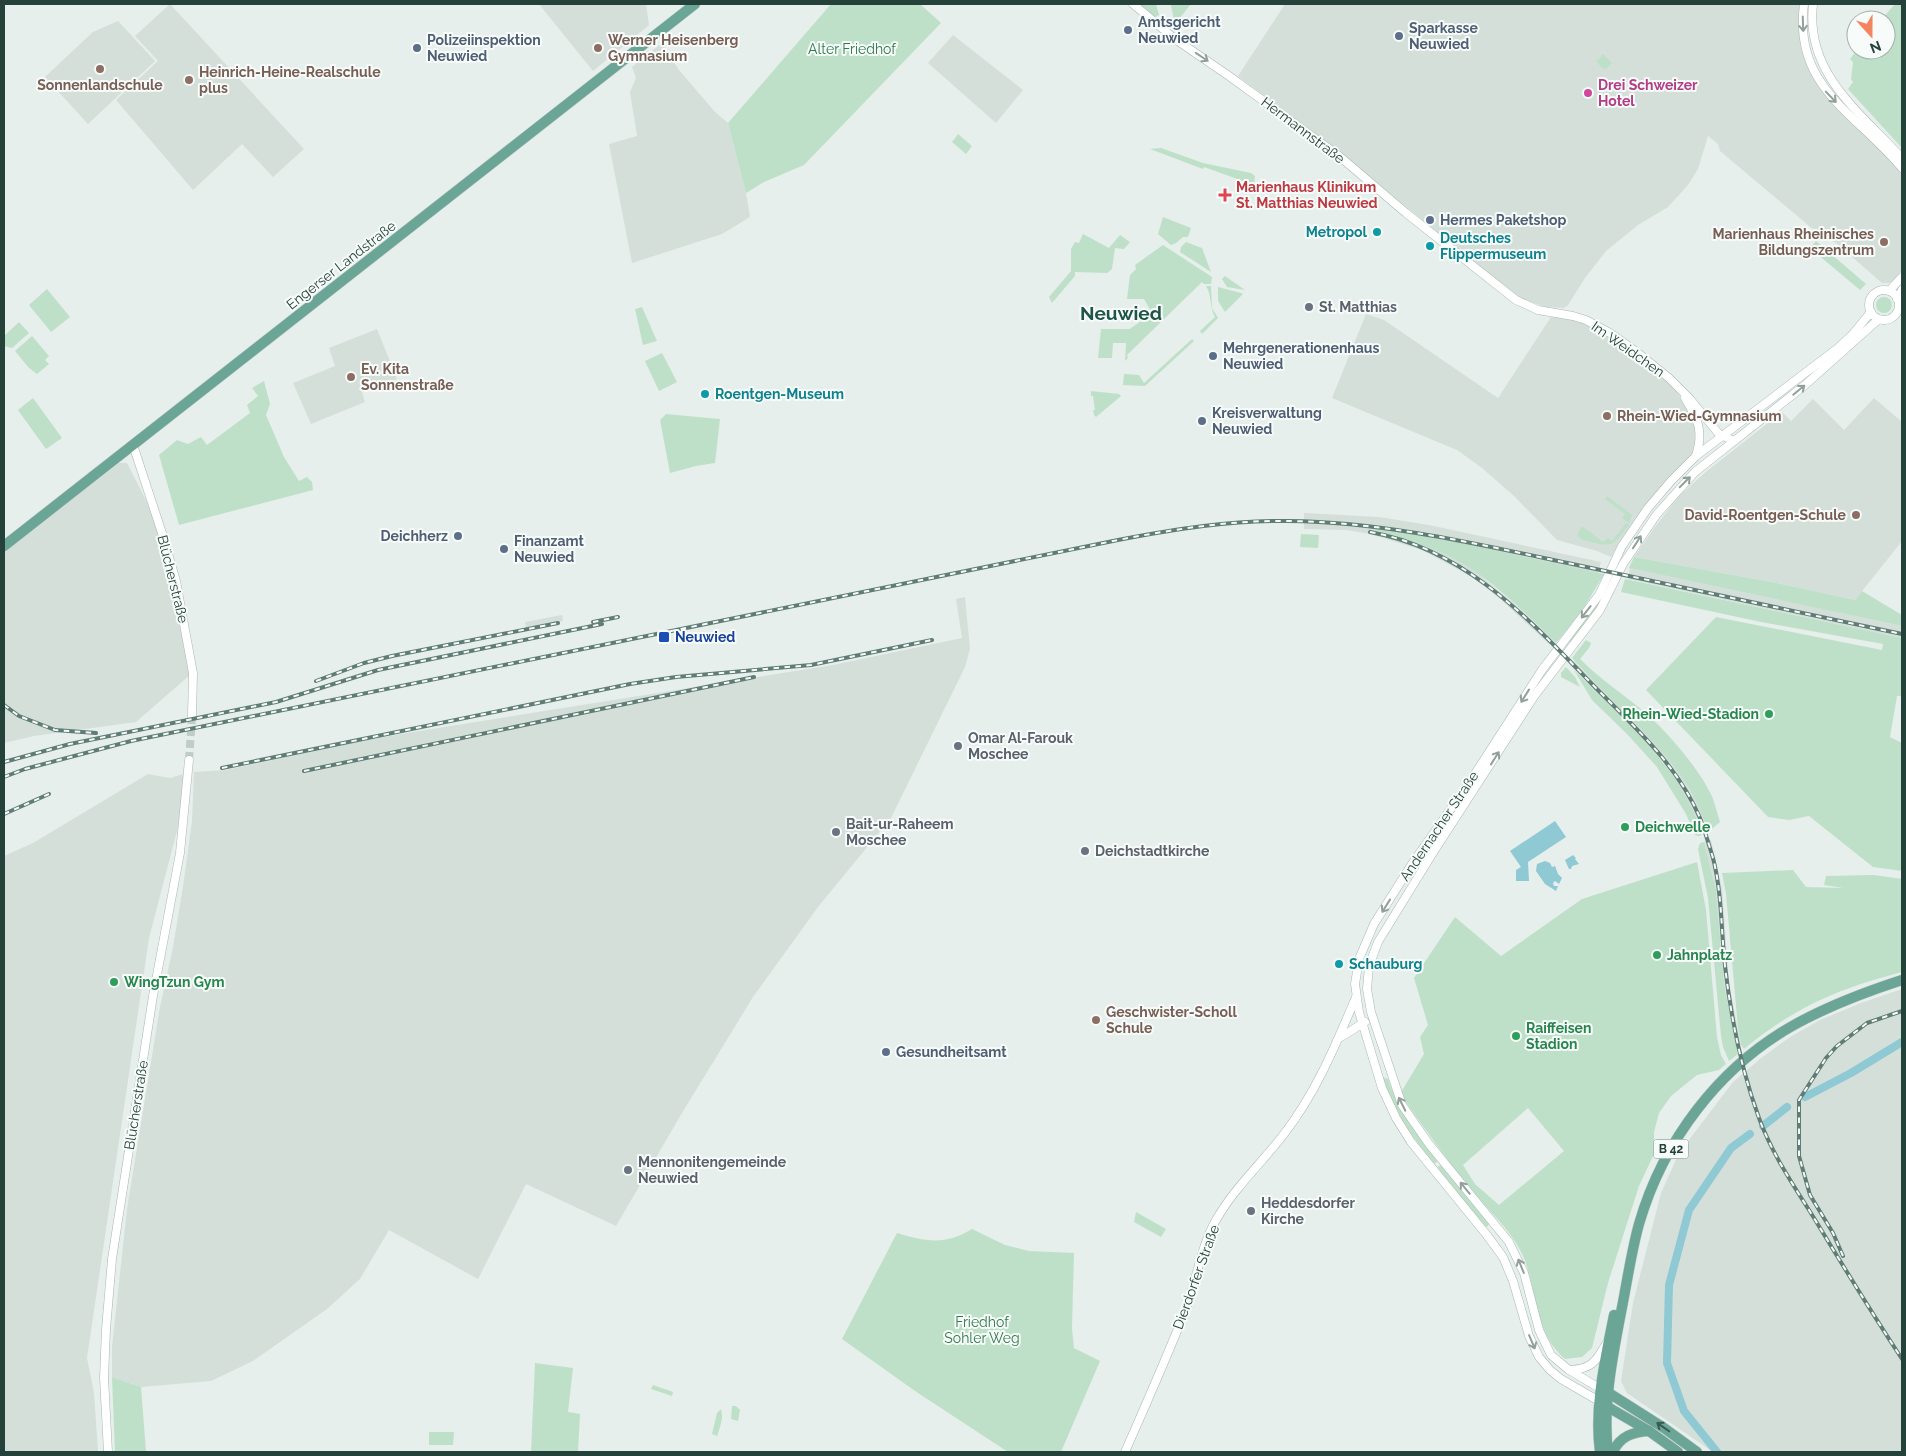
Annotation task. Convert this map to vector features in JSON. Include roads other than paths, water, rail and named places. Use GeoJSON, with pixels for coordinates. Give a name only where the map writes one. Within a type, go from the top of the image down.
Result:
{"type":"FeatureCollection","features":[{"type":"Feature","properties":{"kind":"main road","name":"Engerser Landstraße"},"geometry":{"type":"LineString","coordinates":[[4,546],[695,4]]}},
{"type":"Feature","properties":{"kind":"main road","name":"B 42"},"geometry":{"type":"LineString","coordinates":[[1605,1391],[1610,1335],[1627,1259],[1637,1235],[1649,1196],[1669,1152],[1702,1102],[1732,1070],[1793,1025],[1840,1003],[1902,980]]}},
{"type":"Feature","properties":{"kind":"main road","name":"B 42"},"geometry":{"type":"LineString","coordinates":[[1600,1452],[1598,1426],[1637,1235]]}},
{"type":"Feature","properties":{"kind":"main road"},"geometry":{"type":"LineString","coordinates":[[1605,1391],[1664,1428],[1696,1452]]}},
{"type":"Feature","properties":{"kind":"main road","name":"B 42"},"geometry":{"type":"LineString","coordinates":[[1603,1404],[1608,1452]]}},
{"type":"Feature","properties":{"kind":"main road"},"geometry":{"type":"LineString","coordinates":[[1603,1404],[1650,1431],[1678,1452]]}},
{"type":"Feature","properties":{"kind":"main road"},"geometry":{"type":"LineString","coordinates":[[1613,1452],[1619,1441],[1628,1435],[1650,1431]]}},
{"type":"Feature","properties":{"kind":"street","name":"Hermannstraße"},"geometry":{"type":"LineString","coordinates":[[1133,4],[1175,39],[1339,156],[1455,252],[1521,303],[1538,310],[1573,316]]}},
{"type":"Feature","properties":{"kind":"street"},"geometry":{"type":"LineString","coordinates":[[1804,4],[1803,26],[1805,45],[1809,64],[1817,78],[1831,98],[1880,143],[1902,168]]}},
{"type":"Feature","properties":{"kind":"street"},"geometry":{"type":"LineString","coordinates":[[1814,4],[1812,22],[1815,43],[1821,63],[1828,76],[1844,96],[1902,158]]}},
{"type":"Feature","properties":{"kind":"street"},"geometry":{"type":"LineString","coordinates":[[1889,291],[1902,277]]}},
{"type":"Feature","properties":{"kind":"street"},"geometry":{"type":"LineString","coordinates":[[1897,299],[1889,291],[1880,291],[1872,296],[1869,304],[1871,312],[1879,319],[1886,320],[1894,316],[1898,307],[1897,299],[1902,290]]}},
{"type":"Feature","properties":{"kind":"street","name":"Andernacher Straße"},"geometry":{"type":"LineString","coordinates":[[1603,1404],[1556,1375],[1545,1364],[1536,1351],[1526,1328],[1513,1281],[1503,1257],[1411,1142],[1399,1124],[1382,1088],[1362,1024],[1356,996],[1356,973],[1362,948],[1374,924],[1407,872],[1471,780],[1545,665],[1599,595],[1630,532],[1664,488],[1696,456],[1832,353],[1852,335],[1871,312]]}},
{"type":"Feature","properties":{"kind":"street","name":"Im Weidchen"},"geometry":{"type":"LineString","coordinates":[[1573,316],[1586,320],[1610,333],[1648,360],[1679,388],[1722,436]]}},
{"type":"Feature","properties":{"kind":"street","name":"Andernacher Straße"},"geometry":{"type":"LineString","coordinates":[[1605,1391],[1569,1370],[1551,1355],[1541,1337],[1524,1274],[1509,1242],[1429,1144],[1402,1105],[1371,1012],[1367,976],[1375,948],[1434,851],[1535,695],[1600,610],[1623,564],[1644,530],[1687,480],[1817,375],[1879,319]]}},
{"type":"Feature","properties":{"kind":"street","name":"Im Weidchen"},"geometry":{"type":"LineString","coordinates":[[1679,388],[1700,428],[1701,440],[1696,456]]}},
{"type":"Feature","properties":{"kind":"street"},"geometry":{"type":"LineString","coordinates":[[1722,436],[1734,442]]}},
{"type":"Feature","properties":{"kind":"street","name":"Blücherstraße"},"geometry":{"type":"LineString","coordinates":[[133,445],[176,581],[193,673],[192,716]]}},
{"type":"Feature","properties":{"kind":"street","name":"Blücherstraße"},"geometry":{"type":"LineString","coordinates":[[108,1452],[104,1378],[112,1259],[152,1003],[180,853],[190,760]]}},
{"type":"Feature","properties":{"kind":"street","name":"Dierdorfer Straße"},"geometry":{"type":"LineString","coordinates":[[1125,1452],[1188,1304],[1209,1234],[1230,1198],[1294,1120],[1316,1085],[1339,1039],[1356,996]]}},
{"type":"Feature","properties":{"kind":"street","name":"Dierdorfer Straße"},"geometry":{"type":"LineString","coordinates":[[1339,1039],[1348,1031],[1362,1024],[1371,1012]]}},
{"type":"Feature","properties":{"kind":"street"},"geometry":{"type":"LineString","coordinates":[[1569,1370],[1582,1369],[1592,1364],[1610,1335]]}},
{"type":"Feature","properties":{"kind":"water"},"geometry":{"type":"Polygon","coordinates":[[[1555,821],[1566,837],[1528,862],[1529,881],[1516,881],[1516,870],[1521,867],[1510,851],[1555,821]]]}},
{"type":"Feature","properties":{"kind":"water"},"geometry":{"type":"Polygon","coordinates":[[[1573,855],[1579,864],[1569,869],[1565,860],[1573,855]]]}},
{"type":"Feature","properties":{"kind":"water"},"geometry":{"type":"Polygon","coordinates":[[[1545,861],[1550,863],[1552,867],[1555,866],[1562,878],[1559,884],[1555,881],[1553,883],[1554,886],[1558,886],[1556,891],[1545,884],[1536,871],[1537,864],[1545,861]]]}},
{"type":"Feature","properties":{"kind":"waterway"},"geometry":{"type":"LineString","coordinates":[[1805,1097],[1851,1073],[1902,1042]]}},
{"type":"Feature","properties":{"kind":"waterway"},"geometry":{"type":"LineString","coordinates":[[1763,1126],[1787,1107]]}},
{"type":"Feature","properties":{"kind":"waterway"},"geometry":{"type":"LineString","coordinates":[[1717,1452],[1684,1411],[1667,1363],[1669,1285],[1689,1210],[1731,1148],[1750,1134]]}},
{"type":"Feature","properties":{"kind":"tunnel"},"geometry":{"type":"LineString","coordinates":[[189,760],[192,716]]}},
{"type":"Feature","properties":{"kind":"railway"},"geometry":{"type":"LineString","coordinates":[[4,777],[25,769],[131,741],[1118,540],[1182,529],[1246,522],[1323,522],[1424,534],[1902,634]]}},
{"type":"Feature","properties":{"kind":"railway"},"geometry":{"type":"LineString","coordinates":[[1370,532],[1404,541],[1435,553],[1491,589],[1542,633],[1651,745],[1678,779],[1700,818],[1713,858],[1718,885],[1730,1005],[1747,1081],[1764,1131],[1784,1170],[1902,1359]]}},
{"type":"Feature","properties":{"kind":"railway"},"geometry":{"type":"LineString","coordinates":[[593,622],[618,617]]}},
{"type":"Feature","properties":{"kind":"railway"},"geometry":{"type":"LineString","coordinates":[[316,681],[364,663],[392,656],[558,623]]}},
{"type":"Feature","properties":{"kind":"railway"},"geometry":{"type":"LineString","coordinates":[[4,762],[70,744],[276,702],[378,670],[602,624]]}},
{"type":"Feature","properties":{"kind":"railway"},"geometry":{"type":"LineString","coordinates":[[222,768],[630,684],[676,677],[811,665],[932,640]]}},
{"type":"Feature","properties":{"kind":"railway"},"geometry":{"type":"LineString","coordinates":[[304,771],[754,677]]}},
{"type":"Feature","properties":{"kind":"railway"},"geometry":{"type":"LineString","coordinates":[[4,705],[19,716],[55,730],[96,733]]}},
{"type":"Feature","properties":{"kind":"railway"},"geometry":{"type":"LineString","coordinates":[[4,814],[49,794]]}},
{"type":"Feature","properties":{"kind":"railway"},"geometry":{"type":"LineString","coordinates":[[1843,1256],[1833,1233],[1810,1195],[1799,1156],[1799,1100],[1826,1058],[1837,1046],[1867,1023],[1902,1011]]}},
{"type":"Feature","properties":{"kind":"place","name":"Amtsgericht Neuwied"},"geometry":{"type":"Point","coordinates":[1128,30]}},
{"type":"Feature","properties":{"kind":"place","name":"Sparkasse Neuwied"},"geometry":{"type":"Point","coordinates":[1399,36]}},
{"type":"Feature","properties":{"kind":"place","name":"Polizeiinspektion Neuwied"},"geometry":{"type":"Point","coordinates":[417,48]}},
{"type":"Feature","properties":{"kind":"place","name":"Werner Heisenberg Gymnasium"},"geometry":{"type":"Point","coordinates":[598,48]}},
{"type":"Feature","properties":{"kind":"place","name":"Sonnenlandschule"},"geometry":{"type":"Point","coordinates":[100,69]}},
{"type":"Feature","properties":{"kind":"place","name":"Heinrich-Heine-Realschule plus"},"geometry":{"type":"Point","coordinates":[189,80]}},
{"type":"Feature","properties":{"kind":"place","name":"Drei Schweizer Hotel"},"geometry":{"type":"Point","coordinates":[1588,93]}},
{"type":"Feature","properties":{"kind":"place","name":"Marienhaus Klinikum St. Matthias Neuwied"},"geometry":{"type":"Point","coordinates":[1225,195]}},
{"type":"Feature","properties":{"kind":"place","name":"Hermes Paketshop"},"geometry":{"type":"Point","coordinates":[1430,220]}},
{"type":"Feature","properties":{"kind":"place","name":"Metropol"},"geometry":{"type":"Point","coordinates":[1377,232]}},
{"type":"Feature","properties":{"kind":"place","name":"Marienhaus Rheinisches Bildungszentrum"},"geometry":{"type":"Point","coordinates":[1884,242]}},
{"type":"Feature","properties":{"kind":"place","name":"Deutsches Flippermuseum"},"geometry":{"type":"Point","coordinates":[1430,246]}},
{"type":"Feature","properties":{"kind":"place","name":"St. Matthias"},"geometry":{"type":"Point","coordinates":[1309,307]}},
{"type":"Feature","properties":{"kind":"place","name":"Mehrgenerationenhaus Neuwied"},"geometry":{"type":"Point","coordinates":[1213,356]}},
{"type":"Feature","properties":{"kind":"place","name":"Ev. Kita Sonnenstraße"},"geometry":{"type":"Point","coordinates":[351,377]}},
{"type":"Feature","properties":{"kind":"place","name":"Roentgen-Museum"},"geometry":{"type":"Point","coordinates":[705,394]}},
{"type":"Feature","properties":{"kind":"place","name":"Rhein-Wied-Gymnasium"},"geometry":{"type":"Point","coordinates":[1607,416]}},
{"type":"Feature","properties":{"kind":"place","name":"Kreisverwaltung Neuwied"},"geometry":{"type":"Point","coordinates":[1202,421]}},
{"type":"Feature","properties":{"kind":"place","name":"David-Roentgen-Schule"},"geometry":{"type":"Point","coordinates":[1856,515]}},
{"type":"Feature","properties":{"kind":"place","name":"Deichherz"},"geometry":{"type":"Point","coordinates":[458,536]}},
{"type":"Feature","properties":{"kind":"place","name":"Finanzamt Neuwied"},"geometry":{"type":"Point","coordinates":[504,549]}},
{"type":"Feature","properties":{"kind":"place","name":"Neuwied"},"geometry":{"type":"Point","coordinates":[664,637]}},
{"type":"Feature","properties":{"kind":"place","name":"Rhein-Wied-Stadion"},"geometry":{"type":"Point","coordinates":[1769,714]}},
{"type":"Feature","properties":{"kind":"place","name":"Omar Al-Farouk Moschee"},"geometry":{"type":"Point","coordinates":[958,746]}},
{"type":"Feature","properties":{"kind":"place","name":"Deichwelle"},"geometry":{"type":"Point","coordinates":[1625,827]}},
{"type":"Feature","properties":{"kind":"place","name":"Bait-ur-Raheem Moschee"},"geometry":{"type":"Point","coordinates":[836,832]}},
{"type":"Feature","properties":{"kind":"place","name":"Deichstadtkirche"},"geometry":{"type":"Point","coordinates":[1085,851]}},
{"type":"Feature","properties":{"kind":"place","name":"Jahnplatz"},"geometry":{"type":"Point","coordinates":[1657,955]}},
{"type":"Feature","properties":{"kind":"place","name":"Schauburg"},"geometry":{"type":"Point","coordinates":[1339,964]}},
{"type":"Feature","properties":{"kind":"place","name":"WingTzun Gym"},"geometry":{"type":"Point","coordinates":[114,982]}},
{"type":"Feature","properties":{"kind":"place","name":"Geschwister-Scholl Schule"},"geometry":{"type":"Point","coordinates":[1096,1020]}},
{"type":"Feature","properties":{"kind":"place","name":"Raiffeisen Stadion"},"geometry":{"type":"Point","coordinates":[1516,1036]}},
{"type":"Feature","properties":{"kind":"place","name":"Gesundheitsamt"},"geometry":{"type":"Point","coordinates":[886,1052]}},
{"type":"Feature","properties":{"kind":"place","name":"Mennonitengemeinde Neuwied"},"geometry":{"type":"Point","coordinates":[628,1170]}},
{"type":"Feature","properties":{"kind":"place","name":"Heddesdorfer Kirche"},"geometry":{"type":"Point","coordinates":[1251,1211]}},
{"type":"Feature","properties":{"kind":"district","name":"Neuwied"},"geometry":{"type":"Point","coordinates":[1121,313]}},
{"type":"Feature","properties":{"kind":"park label","name":"Alter Friedhof"},"geometry":{"type":"Point","coordinates":[852,49]}},
{"type":"Feature","properties":{"kind":"park label","name":"Friedhof Sohler Weg"},"geometry":{"type":"Point","coordinates":[982,1330]}}]}
